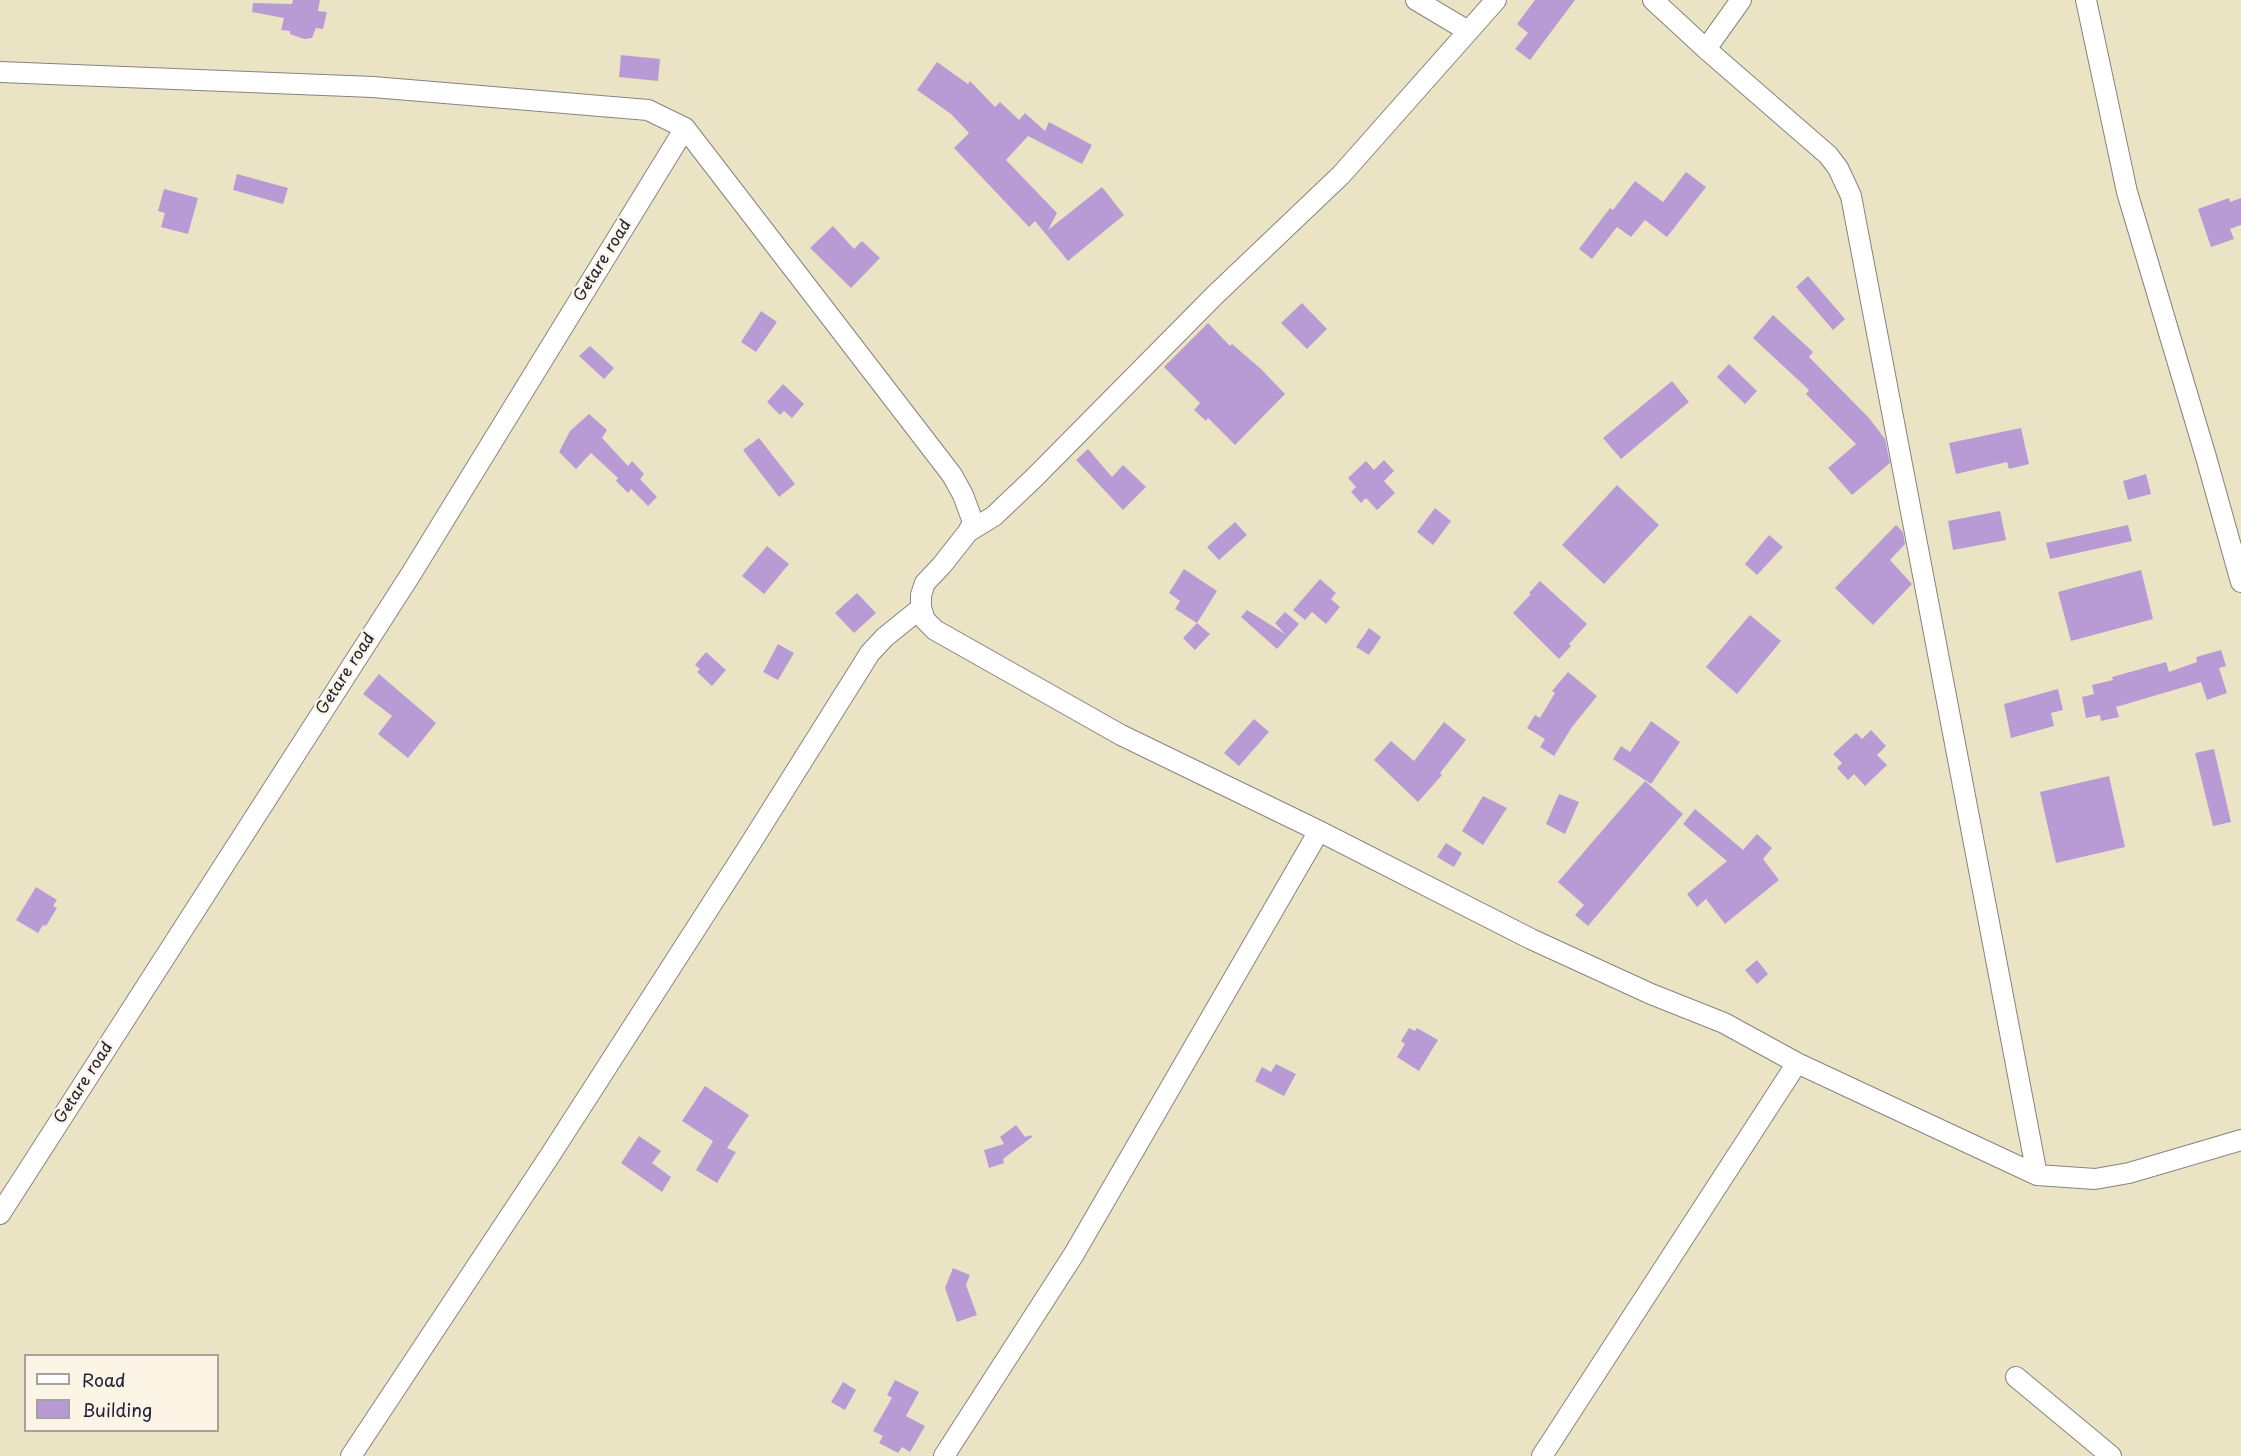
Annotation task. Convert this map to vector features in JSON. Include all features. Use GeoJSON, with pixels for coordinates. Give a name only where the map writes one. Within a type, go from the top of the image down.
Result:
{"type":"FeatureCollection","features":[{"type":"Feature","properties":{"kind":"street"},"geometry":{"type":"LineString","coordinates":[[1416,0],[1468,31]]}},
{"type":"Feature","properties":{"kind":"street"},"geometry":{"type":"LineString","coordinates":[[968,532],[994,516],[1026,486],[1215,295],[1341,175],[1496,0]]}},
{"type":"Feature","properties":{"kind":"street"},"geometry":{"type":"LineString","coordinates":[[1653,0],[1828,155],[1838,168],[1851,196],[2037,1175]]}},
{"type":"Feature","properties":{"kind":"street"},"geometry":{"type":"LineString","coordinates":[[1706,49],[1741,0]]}},
{"type":"Feature","properties":{"kind":"street"},"geometry":{"type":"LineString","coordinates":[[2086,0],[2127,192],[2241,582]]}},
{"type":"Feature","properties":{"kind":"street"},"geometry":{"type":"LineString","coordinates":[[0,72],[397,89],[648,110],[685,128],[731,185],[951,475],[963,495],[972,522],[968,532],[925,583],[921,595],[921,608],[926,620],[935,630],[1121,735],[1319,831],[1531,939],[1651,994],[1724,1023],[1797,1063],[2037,1175],[2095,1179],[2129,1173],[2241,1140]]}},
{"type":"Feature","properties":{"kind":"street","name":"Getare road"},"geometry":{"type":"LineString","coordinates":[[0,1214],[411,574],[685,128]]}},
{"type":"Feature","properties":{"kind":"street"},"geometry":{"type":"LineString","coordinates":[[351,1456],[567,1129],[743,856],[870,653],[885,637],[921,608]]}},
{"type":"Feature","properties":{"kind":"street"},"geometry":{"type":"LineString","coordinates":[[944,1456],[1074,1254],[1319,831]]}},
{"type":"Feature","properties":{"kind":"street"},"geometry":{"type":"LineString","coordinates":[[1542,1456],[1797,1063]]}},
{"type":"Feature","properties":{"kind":"street"},"geometry":{"type":"LineString","coordinates":[[2016,1377],[2111,1456]]}},
{"type":"Feature","properties":{"kind":"building"},"geometry":{"type":"Polygon","coordinates":[[[293,0],[320,0],[318,11],[327,12],[323,29],[316,28],[312,38],[304,39],[290,34],[290,31],[281,30],[284,18],[252,12],[253,3],[292,4],[293,0]]]}},
{"type":"Feature","properties":{"kind":"building"},"geometry":{"type":"Polygon","coordinates":[[[1535,0],[1575,0],[1530,60],[1515,49],[1528,33],[1517,24],[1535,0]]]}},
{"type":"Feature","properties":{"kind":"building"},"geometry":{"type":"Polygon","coordinates":[[[621,55],[660,59],[658,81],[619,77],[621,55]]]}},
{"type":"Feature","properties":{"kind":"building"},"geometry":{"type":"Polygon","coordinates":[[[937,62],[968,84],[970,81],[995,107],[1000,102],[1019,120],[1025,113],[1045,131],[1049,122],[1092,145],[1082,164],[1028,136],[1006,160],[1057,213],[1048,230],[1102,187],[1124,215],[1068,261],[1035,221],[1029,227],[954,148],[969,133],[951,114],[917,90],[937,62]]]}},
{"type":"Feature","properties":{"kind":"building"},"geometry":{"type":"Polygon","coordinates":[[[1686,172],[1706,187],[1667,237],[1645,220],[1631,237],[1617,227],[1592,259],[1579,249],[1610,208],[1613,210],[1635,181],[1663,202],[1686,172]]]}},
{"type":"Feature","properties":{"kind":"building"},"geometry":{"type":"Polygon","coordinates":[[[237,174],[288,188],[283,204],[233,190],[237,174]]]}},
{"type":"Feature","properties":{"kind":"building"},"geometry":{"type":"Polygon","coordinates":[[[164,189],[198,198],[188,234],[161,227],[165,213],[158,211],[164,189]]]}},
{"type":"Feature","properties":{"kind":"building"},"geometry":{"type":"Polygon","coordinates":[[[2229,198],[2230,202],[2241,198],[2241,225],[2230,229],[2234,239],[2211,247],[2198,209],[2229,198]]]}},
{"type":"Feature","properties":{"kind":"building"},"geometry":{"type":"Polygon","coordinates":[[[833,226],[854,249],[862,241],[880,258],[851,288],[810,248],[833,226]]]}},
{"type":"Feature","properties":{"kind":"building"},"geometry":{"type":"Polygon","coordinates":[[[1808,276],[1845,319],[1833,330],[1796,287],[1808,276]]]}},
{"type":"Feature","properties":{"kind":"building"},"geometry":{"type":"Polygon","coordinates":[[[1302,303],[1327,329],[1307,349],[1281,323],[1302,303]]]}},
{"type":"Feature","properties":{"kind":"building"},"geometry":{"type":"Polygon","coordinates":[[[761,311],[777,322],[756,352],[741,342],[761,311]]]}},
{"type":"Feature","properties":{"kind":"building"},"geometry":{"type":"Polygon","coordinates":[[[1773,315],[1813,352],[1809,357],[1869,418],[1885,439],[1890,463],[1852,495],[1828,468],[1856,444],[1806,394],[1809,390],[1753,338],[1773,315]]]}},
{"type":"Feature","properties":{"kind":"building"},"geometry":{"type":"Polygon","coordinates":[[[1208,323],[1230,346],[1232,344],[1261,369],[1285,394],[1235,445],[1208,418],[1206,421],[1194,410],[1200,403],[1164,367],[1208,323]]]}},
{"type":"Feature","properties":{"kind":"building"},"geometry":{"type":"Polygon","coordinates":[[[590,346],[614,368],[604,379],[579,356],[590,346]]]}},
{"type":"Feature","properties":{"kind":"building"},"geometry":{"type":"Polygon","coordinates":[[[1729,364],[1757,391],[1745,404],[1717,377],[1729,364]]]}},
{"type":"Feature","properties":{"kind":"building"},"geometry":{"type":"Polygon","coordinates":[[[1672,381],[1689,402],[1621,459],[1603,438],[1672,381]]]}},
{"type":"Feature","properties":{"kind":"building"},"geometry":{"type":"Polygon","coordinates":[[[783,384],[804,404],[792,418],[784,411],[780,415],[767,402],[783,384]]]}},
{"type":"Feature","properties":{"kind":"building"},"geometry":{"type":"Polygon","coordinates":[[[589,414],[607,430],[602,438],[628,466],[632,461],[644,474],[640,479],[657,497],[648,506],[631,489],[628,493],[616,481],[618,478],[591,453],[576,469],[559,452],[570,431],[589,414]]]}},
{"type":"Feature","properties":{"kind":"building"},"geometry":{"type":"Polygon","coordinates":[[[2021,428],[2029,464],[2009,469],[2007,462],[1956,474],[1949,443],[2021,428]]]}},
{"type":"Feature","properties":{"kind":"building"},"geometry":{"type":"Polygon","coordinates":[[[759,438],[795,484],[779,497],[743,450],[759,438]]]}},
{"type":"Feature","properties":{"kind":"building"},"geometry":{"type":"Polygon","coordinates":[[[1088,449],[1112,477],[1123,465],[1146,487],[1123,510],[1076,460],[1088,449]]]}},
{"type":"Feature","properties":{"kind":"building"},"geometry":{"type":"Polygon","coordinates":[[[1384,460],[1394,471],[1384,481],[1395,493],[1377,510],[1366,498],[1361,503],[1351,492],[1356,487],[1348,478],[1366,461],[1374,470],[1384,460]]]}},
{"type":"Feature","properties":{"kind":"building"},"geometry":{"type":"Polygon","coordinates":[[[2146,474],[2151,494],[2128,500],[2123,481],[2146,474]]]}},
{"type":"Feature","properties":{"kind":"building"},"geometry":{"type":"Polygon","coordinates":[[[1617,485],[1659,525],[1604,584],[1562,545],[1617,485]]]}},
{"type":"Feature","properties":{"kind":"building"},"geometry":{"type":"Polygon","coordinates":[[[1435,508],[1451,521],[1433,545],[1417,532],[1435,508]]]}},
{"type":"Feature","properties":{"kind":"building"},"geometry":{"type":"Polygon","coordinates":[[[2000,511],[2006,540],[1953,550],[1948,521],[2000,511]]]}},
{"type":"Feature","properties":{"kind":"building"},"geometry":{"type":"Polygon","coordinates":[[[1235,522],[1247,535],[1219,560],[1207,547],[1235,522]]]}},
{"type":"Feature","properties":{"kind":"building"},"geometry":{"type":"Polygon","coordinates":[[[1896,525],[1903,532],[1905,544],[1890,560],[1912,584],[1873,625],[1835,588],[1896,525]]]}},
{"type":"Feature","properties":{"kind":"building"},"geometry":{"type":"Polygon","coordinates":[[[2128,525],[2132,541],[2050,559],[2046,543],[2128,525]]]}},
{"type":"Feature","properties":{"kind":"building"},"geometry":{"type":"Polygon","coordinates":[[[1769,535],[1783,547],[1757,575],[1745,564],[1769,535]]]}},
{"type":"Feature","properties":{"kind":"building"},"geometry":{"type":"Polygon","coordinates":[[[767,546],[789,564],[764,594],[742,576],[767,546]]]}},
{"type":"Feature","properties":{"kind":"building"},"geometry":{"type":"Polygon","coordinates":[[[1184,569],[1217,591],[1197,623],[1175,609],[1180,601],[1169,593],[1184,569]]]}},
{"type":"Feature","properties":{"kind":"building"},"geometry":{"type":"Polygon","coordinates":[[[2141,570],[2153,619],[2071,641],[2058,592],[2141,570]]]}},
{"type":"Feature","properties":{"kind":"building"},"geometry":{"type":"Polygon","coordinates":[[[1320,579],[1336,593],[1331,599],[1340,607],[1326,624],[1312,612],[1305,620],[1293,610],[1320,579]]]}},
{"type":"Feature","properties":{"kind":"building"},"geometry":{"type":"Polygon","coordinates":[[[1540,581],[1587,624],[1559,659],[1513,613],[1540,581]]]}},
{"type":"Feature","properties":{"kind":"building"},"geometry":{"type":"Polygon","coordinates":[[[857,593],[876,613],[854,633],[835,613],[857,593]]]}},
{"type":"Feature","properties":{"kind":"building"},"geometry":{"type":"Polygon","coordinates":[[[1247,610],[1285,634],[1275,623],[1285,612],[1299,624],[1277,649],[1241,617],[1247,610]]]}},
{"type":"Feature","properties":{"kind":"building"},"geometry":{"type":"Polygon","coordinates":[[[1750,615],[1781,641],[1737,694],[1706,667],[1750,615]]]}},
{"type":"Feature","properties":{"kind":"building"},"geometry":{"type":"Polygon","coordinates":[[[1197,623],[1210,634],[1195,650],[1183,638],[1197,623]]]}},
{"type":"Feature","properties":{"kind":"building"},"geometry":{"type":"Polygon","coordinates":[[[1369,628],[1381,637],[1369,655],[1356,647],[1369,628]]]}},
{"type":"Feature","properties":{"kind":"building"},"geometry":{"type":"Polygon","coordinates":[[[778,644],[794,653],[778,680],[763,672],[778,644]]]}},
{"type":"Feature","properties":{"kind":"building"},"geometry":{"type":"Polygon","coordinates":[[[2221,650],[2226,666],[2219,668],[2227,693],[2207,700],[2201,682],[2116,707],[2119,717],[2101,721],[2100,715],[2086,718],[2082,697],[2094,694],[2092,685],[2166,662],[2169,672],[2197,662],[2196,657],[2221,650]]]}},
{"type":"Feature","properties":{"kind":"building"},"geometry":{"type":"Polygon","coordinates":[[[706,652],[726,670],[712,686],[697,672],[700,669],[695,665],[706,652]]]}},
{"type":"Feature","properties":{"kind":"building"},"geometry":{"type":"Polygon","coordinates":[[[1568,672],[1597,696],[1572,727],[1554,756],[1540,747],[1545,739],[1527,728],[1535,715],[1540,718],[1555,693],[1552,691],[1568,672]]]}},
{"type":"Feature","properties":{"kind":"building"},"geometry":{"type":"Polygon","coordinates":[[[379,674],[436,723],[408,758],[378,734],[392,716],[363,694],[379,674]]]}},
{"type":"Feature","properties":{"kind":"building"},"geometry":{"type":"Polygon","coordinates":[[[2058,689],[2063,710],[2051,713],[2054,726],[2011,738],[2004,704],[2058,689]]]}},
{"type":"Feature","properties":{"kind":"building"},"geometry":{"type":"Polygon","coordinates":[[[1254,719],[1269,732],[1239,766],[1224,753],[1254,719]]]}},
{"type":"Feature","properties":{"kind":"building"},"geometry":{"type":"Polygon","coordinates":[[[1651,721],[1680,742],[1651,784],[1613,759],[1621,746],[1630,752],[1651,721]]]}},
{"type":"Feature","properties":{"kind":"building"},"geometry":{"type":"Polygon","coordinates":[[[1444,722],[1466,740],[1440,773],[1442,775],[1418,802],[1374,760],[1391,741],[1414,761],[1444,722]]]}},
{"type":"Feature","properties":{"kind":"building"},"geometry":{"type":"Polygon","coordinates":[[[1871,730],[1886,746],[1877,755],[1887,765],[1865,786],[1854,774],[1848,780],[1837,768],[1842,763],[1833,754],[1856,733],[1862,739],[1871,730]]]}},
{"type":"Feature","properties":{"kind":"building"},"geometry":{"type":"Polygon","coordinates":[[[2214,749],[2231,822],[2213,826],[2195,753],[2214,749]]]}},
{"type":"Feature","properties":{"kind":"building"},"geometry":{"type":"Polygon","coordinates":[[[2109,776],[2125,847],[2056,863],[2040,792],[2109,776]]]}},
{"type":"Feature","properties":{"kind":"building"},"geometry":{"type":"Polygon","coordinates":[[[1645,781],[1683,814],[1588,926],[1575,915],[1584,905],[1558,882],[1645,781]]]}},
{"type":"Feature","properties":{"kind":"building"},"geometry":{"type":"Polygon","coordinates":[[[1559,794],[1579,802],[1565,834],[1546,824],[1559,794]]]}},
{"type":"Feature","properties":{"kind":"building"},"geometry":{"type":"Polygon","coordinates":[[[1483,796],[1507,808],[1483,845],[1462,831],[1483,796]]]}},
{"type":"Feature","properties":{"kind":"building"},"geometry":{"type":"Polygon","coordinates":[[[1695,809],[1743,850],[1757,834],[1772,848],[1763,859],[1779,880],[1725,924],[1706,899],[1697,907],[1687,894],[1727,861],[1683,824],[1695,809]]]}},
{"type":"Feature","properties":{"kind":"building"},"geometry":{"type":"Polygon","coordinates":[[[1446,843],[1462,853],[1454,867],[1437,857],[1446,843]]]}},
{"type":"Feature","properties":{"kind":"building"},"geometry":{"type":"Polygon","coordinates":[[[36,887],[57,900],[53,906],[57,908],[46,926],[43,925],[38,933],[16,920],[36,887]]]}},
{"type":"Feature","properties":{"kind":"building"},"geometry":{"type":"Polygon","coordinates":[[[1757,960],[1768,974],[1757,984],[1745,970],[1757,960]]]}},
{"type":"Feature","properties":{"kind":"building"},"geometry":{"type":"Polygon","coordinates":[[[1409,1028],[1415,1031],[1417,1028],[1438,1040],[1419,1071],[1397,1057],[1405,1044],[1401,1041],[1409,1028]]]}},
{"type":"Feature","properties":{"kind":"building"},"geometry":{"type":"Polygon","coordinates":[[[1276,1064],[1296,1074],[1284,1096],[1255,1081],[1262,1067],[1271,1072],[1276,1064]]]}},
{"type":"Feature","properties":{"kind":"building"},"geometry":{"type":"Polygon","coordinates":[[[705,1086],[749,1115],[727,1148],[736,1152],[717,1183],[696,1170],[713,1141],[682,1121],[705,1086]]]}},
{"type":"Feature","properties":{"kind":"building"},"geometry":{"type":"Polygon","coordinates":[[[1016,1125],[1025,1137],[1031,1135],[1032,1137],[1003,1159],[1004,1163],[989,1168],[984,1150],[1004,1144],[1000,1137],[1016,1125]]]}},
{"type":"Feature","properties":{"kind":"building"},"geometry":{"type":"Polygon","coordinates":[[[639,1136],[661,1151],[652,1163],[671,1177],[662,1192],[621,1163],[639,1136]]]}},
{"type":"Feature","properties":{"kind":"building"},"geometry":{"type":"Polygon","coordinates":[[[953,1268],[970,1275],[966,1285],[977,1315],[957,1322],[945,1288],[953,1268]]]}},
{"type":"Feature","properties":{"kind":"building"},"geometry":{"type":"Polygon","coordinates":[[[895,1380],[919,1392],[906,1416],[925,1426],[910,1452],[902,1447],[898,1453],[879,1443],[883,1436],[873,1431],[892,1398],[887,1395],[895,1380]]]}},
{"type":"Feature","properties":{"kind":"building"},"geometry":{"type":"Polygon","coordinates":[[[843,1382],[856,1390],[845,1410],[831,1402],[843,1382]]]}}]}
